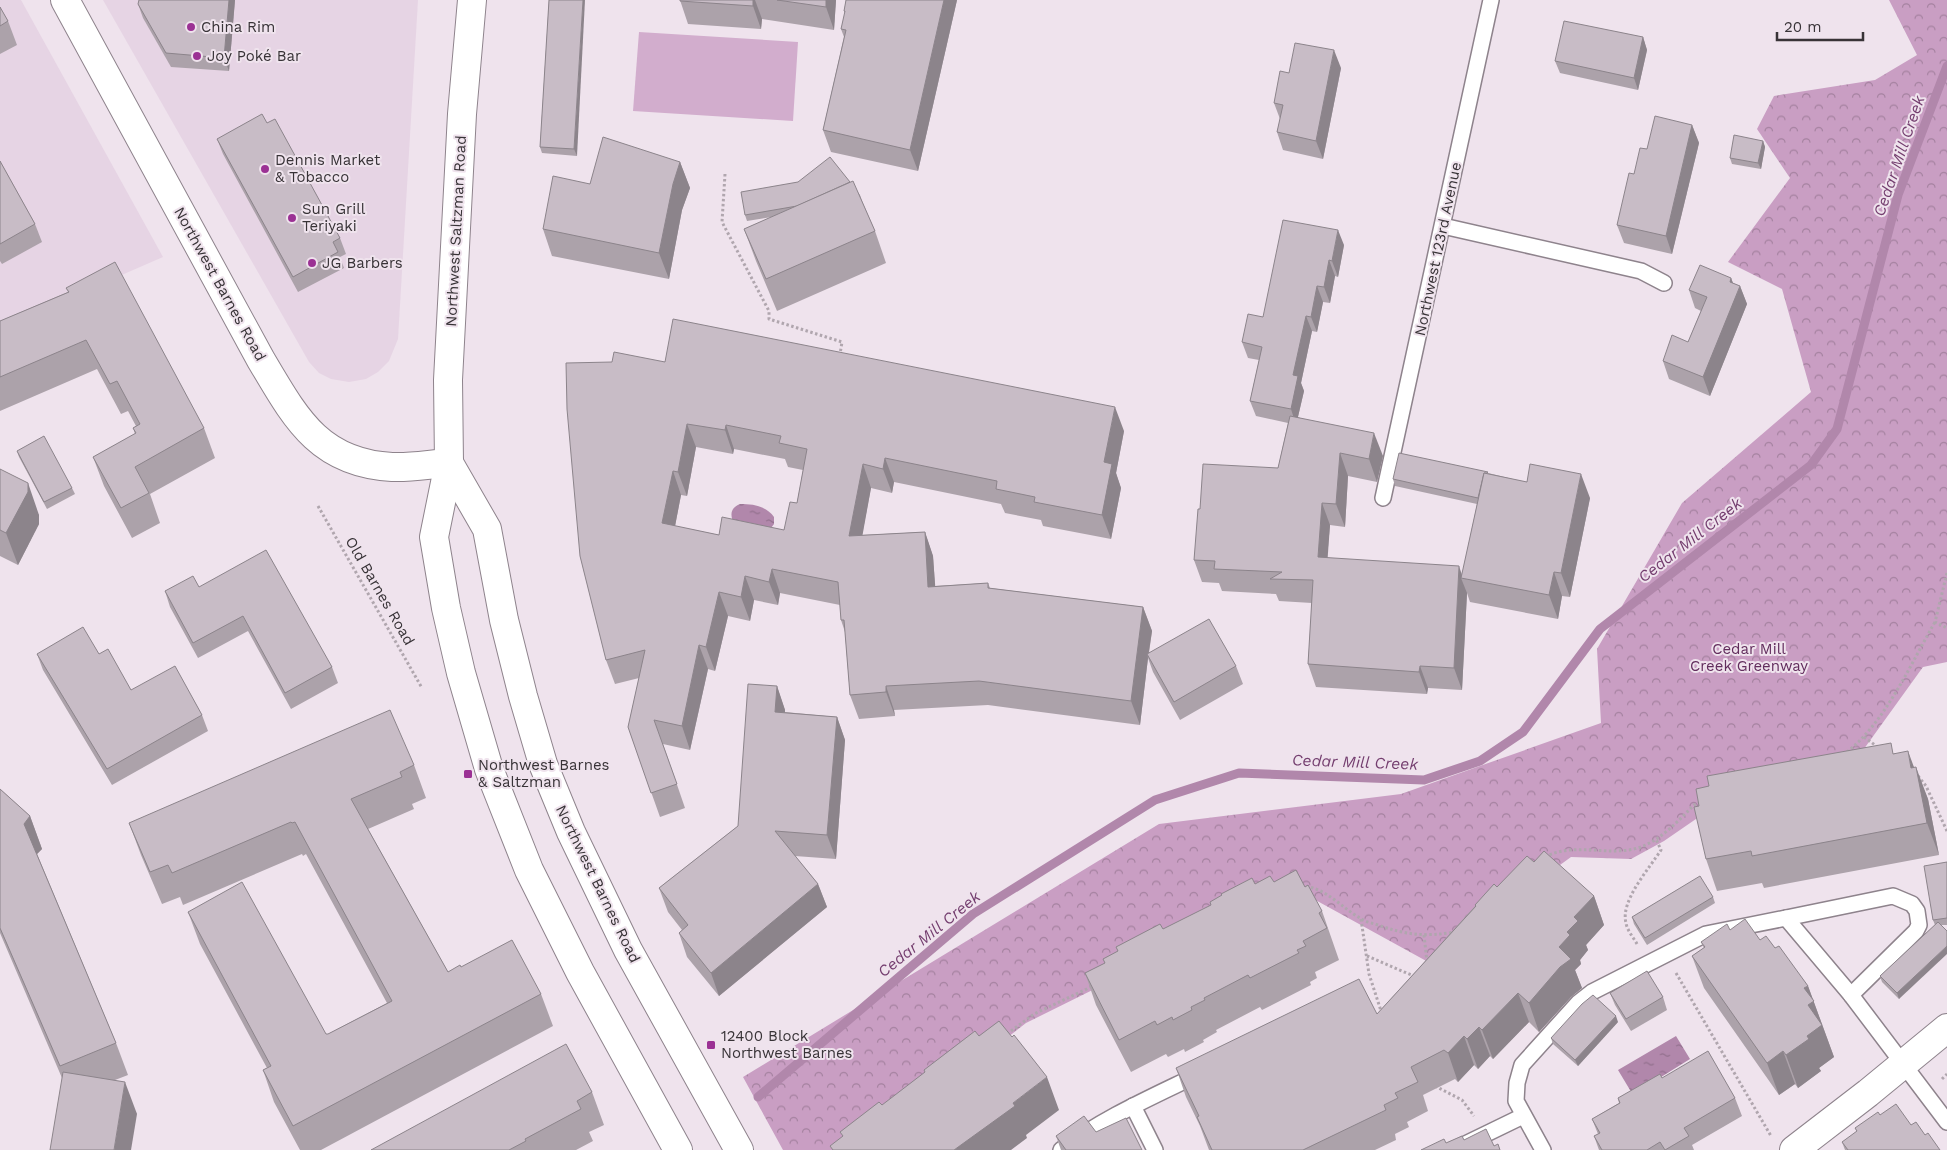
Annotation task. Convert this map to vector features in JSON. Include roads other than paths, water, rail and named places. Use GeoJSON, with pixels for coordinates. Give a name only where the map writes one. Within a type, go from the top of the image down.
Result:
{"type":"FeatureCollection","features":[{"type":"Feature","properties":{"kind":"main road","name":"Northwest Barnes Road"},"geometry":{"type":"LineString","coordinates":[[65,0],[261,360],[290,408],[311,433],[328,449],[345,457],[366,464],[393,467],[449,463],[487,529],[504,620],[523,696],[543,764],[570,832],[628,950],[739,1150]]}},
{"type":"Feature","properties":{"kind":"main road","name":"Northwest Saltzman Road"},"geometry":{"type":"LineString","coordinates":[[449,463],[448,380],[462,114],[472,0]]}},
{"type":"Feature","properties":{"kind":"main road"},"geometry":{"type":"LineString","coordinates":[[449,463],[434,537],[448,617],[461,673],[489,770],[529,870],[580,972],[678,1150]]}},
{"type":"Feature","properties":{"kind":"main road"},"geometry":{"type":"LineString","coordinates":[[1784,1146],[1903,1064],[1947,1028]]}},
{"type":"Feature","properties":{"kind":"lane","name":"Northwest 123rd Avenue"},"geometry":{"type":"LineString","coordinates":[[1383,498],[1491,0]]}},
{"type":"Feature","properties":{"kind":"lane"},"geometry":{"type":"LineString","coordinates":[[1442,226],[1641,271],[1664,283]]}},
{"type":"Feature","properties":{"kind":"lane"},"geometry":{"type":"LineString","coordinates":[[1543,1150],[1516,1101],[1516,1083],[1522,1064],[1578,1003],[1592,992],[1706,934],[1893,896],[1912,904],[1919,918],[1919,926],[1916,931],[1851,995]]}},
{"type":"Feature","properties":{"kind":"lane"},"geometry":{"type":"LineString","coordinates":[[1786,918],[1851,995],[1947,1122]]}},
{"type":"Feature","properties":{"kind":"lane"},"geometry":{"type":"LineString","coordinates":[[1061,1150],[1086,1132],[1133,1106],[1212,1068]]}},
{"type":"Feature","properties":{"kind":"lane"},"geometry":{"type":"LineString","coordinates":[[1133,1106],[1155,1150]]}},
{"type":"Feature","properties":{"kind":"lane"},"geometry":{"type":"LineString","coordinates":[[1453,1150],[1523,1116]]}},
{"type":"Feature","properties":{"kind":"water"},"geometry":{"type":"Polygon","coordinates":[[[740,504],[755,505],[763,508],[774,517],[774,524],[771,528],[733,522],[732,511],[740,504]]]}},
{"type":"Feature","properties":{"kind":"water"},"geometry":{"type":"Polygon","coordinates":[[[1676,1036],[1690,1059],[1645,1087],[1636,1100],[1618,1070],[1676,1036]]]}},
{"type":"Feature","properties":{"kind":"waterway","name":"Cedar Mill Creek"},"geometry":{"type":"LineString","coordinates":[[758,1097],[973,914],[1155,800],[1239,773],[1424,780],[1480,761],[1523,732],[1600,629],[1811,465],[1837,429],[1898,195],[1947,66]]}},
{"type":"Feature","properties":{"kind":"place","name":"China Rim"},"geometry":{"type":"Point","coordinates":[191,27]}},
{"type":"Feature","properties":{"kind":"place","name":"Joy Poké Bar"},"geometry":{"type":"Point","coordinates":[197,56]}},
{"type":"Feature","properties":{"kind":"place","name":"Dennis Market & Tobacco"},"geometry":{"type":"Point","coordinates":[265,169]}},
{"type":"Feature","properties":{"kind":"place","name":"Sun Grill Teriyaki"},"geometry":{"type":"Point","coordinates":[292,218]}},
{"type":"Feature","properties":{"kind":"place","name":"JG Barbers"},"geometry":{"type":"Point","coordinates":[312,263]}},
{"type":"Feature","properties":{"kind":"place","name":"Northwest Barnes & Saltzman"},"geometry":{"type":"Point","coordinates":[468,774]}},
{"type":"Feature","properties":{"kind":"place","name":"12400 Block Northwest Barnes"},"geometry":{"type":"Point","coordinates":[711,1045]}},
{"type":"Feature","properties":{"kind":"park label","name":"Cedar Mill Creek Greenway"},"geometry":{"type":"Point","coordinates":[1749,658]}}]}
